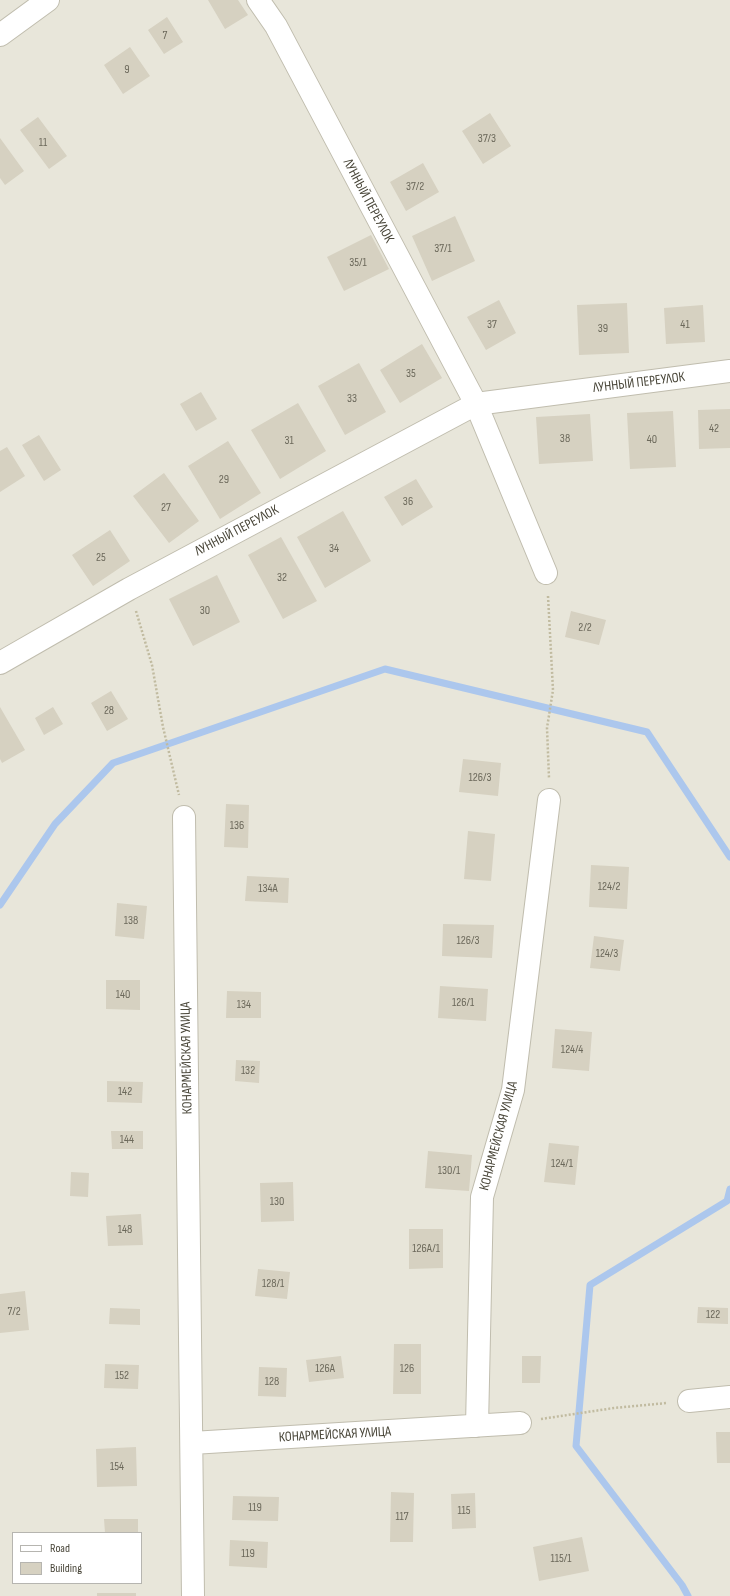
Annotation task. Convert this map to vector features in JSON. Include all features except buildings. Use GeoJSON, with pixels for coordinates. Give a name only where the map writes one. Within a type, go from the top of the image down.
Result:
{"type":"FeatureCollection","features":[{"type":"Feature","properties":{"kind":"street"},"geometry":{"type":"LineString","coordinates":[[0,35],[48,0]]}},
{"type":"Feature","properties":{"kind":"street","name":"ЛУННЫЙ ПЕРЕУЛОК"},"geometry":{"type":"LineString","coordinates":[[258,0],[276,26],[476,404],[546,573]]}},
{"type":"Feature","properties":{"kind":"street","name":"ЛУННЫЙ ПЕРЕУЛОК"},"geometry":{"type":"LineString","coordinates":[[0,663],[129,589],[476,404],[730,371]]}},
{"type":"Feature","properties":{"kind":"street","name":"КОНАРМЕЙСКАЯ УЛИЦА"},"geometry":{"type":"LineString","coordinates":[[477,1426],[482,1197],[514,1090],[549,800]]}},
{"type":"Feature","properties":{"kind":"street","name":"КОНАРМЕЙСКАЯ УЛИЦА"},"geometry":{"type":"LineString","coordinates":[[184,817],[193,1596]]}},
{"type":"Feature","properties":{"kind":"street"},"geometry":{"type":"LineString","coordinates":[[689,1401],[730,1397]]}},
{"type":"Feature","properties":{"kind":"street","name":"КОНАРМЕЙСКАЯ УЛИЦА"},"geometry":{"type":"LineString","coordinates":[[192,1443],[520,1423]]}},
{"type":"Feature","properties":{"kind":"path"},"geometry":{"type":"LineString","coordinates":[[546,573],[553,690],[548,728],[549,800]]}},
{"type":"Feature","properties":{"kind":"path"},"geometry":{"type":"LineString","coordinates":[[129,589],[152,665],[172,768],[184,817]]}},
{"type":"Feature","properties":{"kind":"path"},"geometry":{"type":"LineString","coordinates":[[556,1417],[614,1408],[689,1401]]}},
{"type":"Feature","properties":{"kind":"shaded area"},"geometry":{"type":"Polygon","coordinates":[[[0,0],[730,0],[730,1596],[0,1596],[0,0]]]}},
{"type":"Feature","properties":{"kind":"waterway"},"geometry":{"type":"LineString","coordinates":[[0,905],[55,824],[113,763],[385,669],[647,732],[730,857]]}},
{"type":"Feature","properties":{"kind":"waterway"},"geometry":{"type":"LineString","coordinates":[[688,1596],[682,1585],[576,1446],[590,1285],[727,1201],[730,1189]]}}]}
